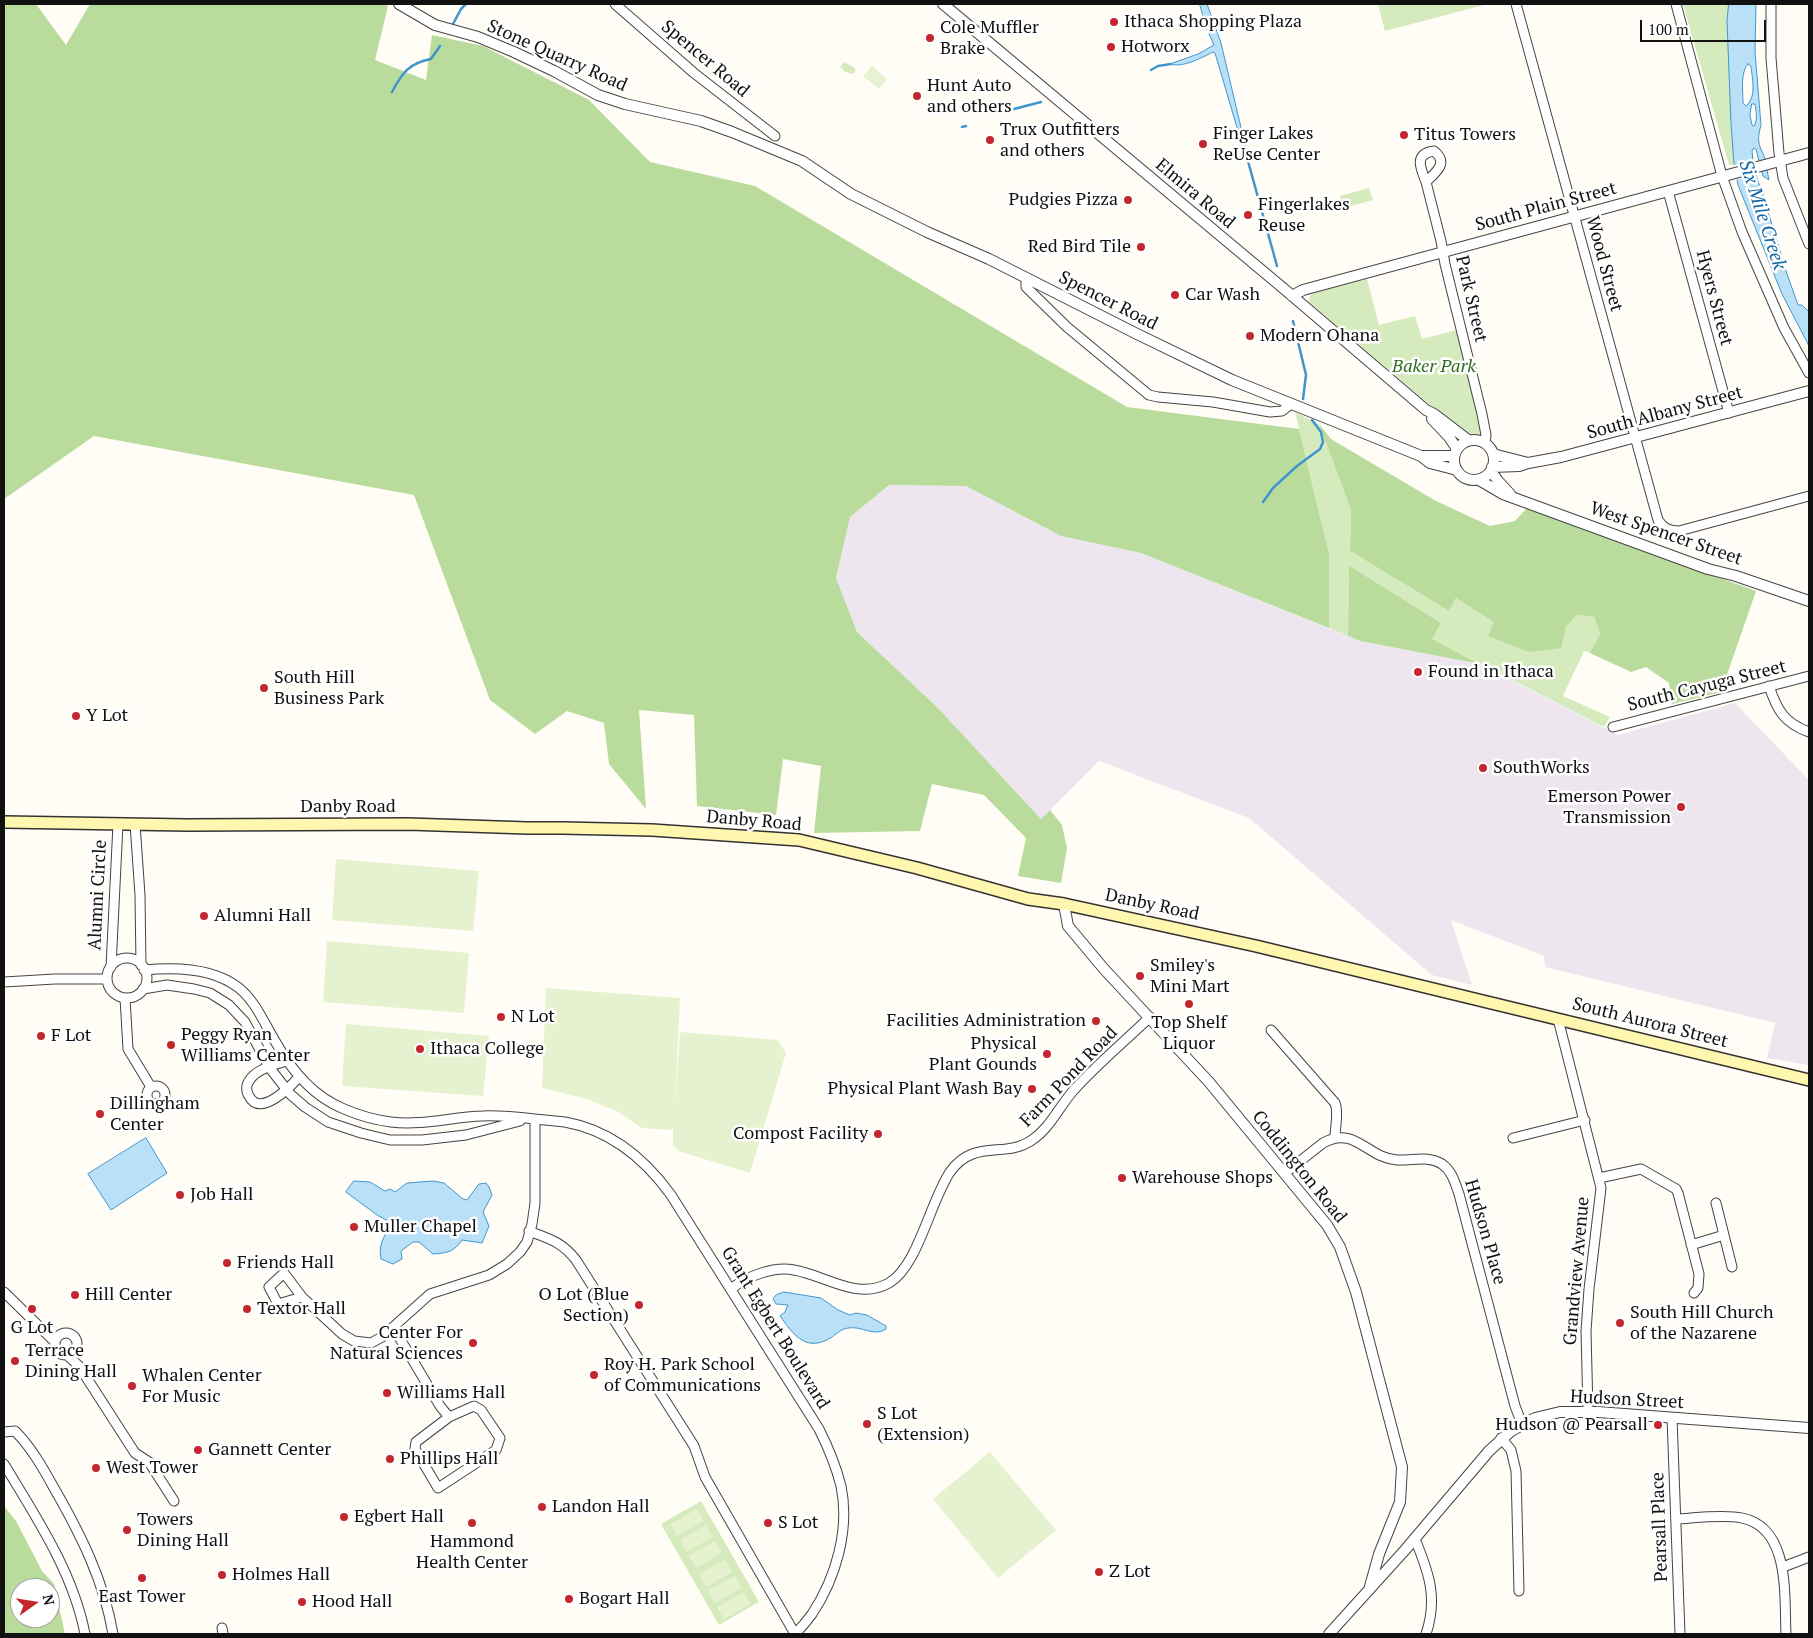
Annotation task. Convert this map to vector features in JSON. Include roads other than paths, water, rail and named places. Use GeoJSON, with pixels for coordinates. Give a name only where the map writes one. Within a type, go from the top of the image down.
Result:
{"type":"FeatureCollection","features":[{"type":"Feature","properties":{"kind":"main road","name":"Danby Road"},"geometry":{"type":"LineString","coordinates":[[4,822],[408,824],[652,830],[799,840],[917,868],[1028,899],[1064,904],[1256,946],[1483,1001]]}},
{"type":"Feature","properties":{"kind":"main road","name":"South Aurora Street"},"geometry":{"type":"LineString","coordinates":[[1483,1001],[1809,1080]]}},
{"type":"Feature","properties":{"kind":"street","name":"Stone Quarry Road"},"geometry":{"type":"LineString","coordinates":[[398,4],[435,25],[478,37],[514,52],[605,98],[701,122],[732,132],[791,156]]}},
{"type":"Feature","properties":{"kind":"street","name":"Spencer Road"},"geometry":{"type":"LineString","coordinates":[[616,4],[694,73],[775,136]]}},
{"type":"Feature","properties":{"kind":"street","name":"Elmira Road"},"geometry":{"type":"LineString","coordinates":[[943,4],[1426,410],[1468,440]]}},
{"type":"Feature","properties":{"kind":"street","name":"Wood Street"},"geometry":{"type":"LineString","coordinates":[[1516,4],[1634,437],[1656,514],[1662,525],[1667,529],[1679,531],[1809,496]]}},
{"type":"Feature","properties":{"kind":"street"},"geometry":{"type":"LineString","coordinates":[[1676,4],[1722,176],[1742,232],[1787,336],[1809,373]]}},
{"type":"Feature","properties":{"kind":"street"},"geometry":{"type":"LineString","coordinates":[[1771,4],[1771,58],[1780,160],[1783,178],[1809,244]]}},
{"type":"Feature","properties":{"kind":"street","name":"South Plain Street"},"geometry":{"type":"LineString","coordinates":[[1292,296],[1304,290],[1443,251],[1809,152]]}},
{"type":"Feature","properties":{"kind":"street","name":"Spencer Road"},"geometry":{"type":"LineString","coordinates":[[791,156],[816,169],[851,194],[1232,380],[1421,456],[1430,463],[1457,470]]}},
{"type":"Feature","properties":{"kind":"street","name":"Park Street"},"geometry":{"type":"LineString","coordinates":[[1426,182],[1485,425],[1485,442]]}},
{"type":"Feature","properties":{"kind":"street","name":"Hyers Street"},"geometry":{"type":"LineString","coordinates":[[1668,191],[1729,413]]}},
{"type":"Feature","properties":{"kind":"street"},"geometry":{"type":"LineString","coordinates":[[1026,278],[1026,287],[1033,295],[1067,327],[1149,395],[1213,402],[1270,412],[1282,411],[1291,404]]}},
{"type":"Feature","properties":{"kind":"street","name":"South Albany Street"},"geometry":{"type":"LineString","coordinates":[[1492,469],[1519,466],[1561,457],[1809,391]]}},
{"type":"Feature","properties":{"kind":"street","name":"Elmira Road"},"geometry":{"type":"LineString","coordinates":[[1426,410],[1430,418],[1449,437],[1455,453]]}},
{"type":"Feature","properties":{"kind":"street"},"geometry":{"type":"LineString","coordinates":[[1457,470],[1455,453],[1468,440],[1485,442],[1494,454],[1494,460],[1492,469],[1479,480]]}},
{"type":"Feature","properties":{"kind":"street","name":"Spencer Road"},"geometry":{"type":"LineString","coordinates":[[1421,456],[1455,453]]}},
{"type":"Feature","properties":{"kind":"street","name":"South Albany Street"},"geometry":{"type":"LineString","coordinates":[[1494,454],[1528,463]]}},
{"type":"Feature","properties":{"kind":"street","name":"West Spencer Street"},"geometry":{"type":"LineString","coordinates":[[1492,469],[1498,482],[1512,496]]}},
{"type":"Feature","properties":{"kind":"street","name":"West Spencer Street"},"geometry":{"type":"LineString","coordinates":[[1457,470],[1464,477],[1479,480],[1503,494],[1708,569],[1736,576],[1809,601]]}},
{"type":"Feature","properties":{"kind":"street","name":"South Cayuga Street"},"geometry":{"type":"LineString","coordinates":[[1613,727],[1809,676]]}},
{"type":"Feature","properties":{"kind":"street"},"geometry":{"type":"LineString","coordinates":[[1769,686],[1777,708],[1784,717],[1789,722],[1809,732]]}},
{"type":"Feature","properties":{"kind":"street","name":"Alumni Circle"},"geometry":{"type":"LineString","coordinates":[[111,967],[118,824]]}},
{"type":"Feature","properties":{"kind":"street","name":"Alumni Circle"},"geometry":{"type":"LineString","coordinates":[[136,824],[143,967]]}},
{"type":"Feature","properties":{"kind":"street","name":"Coddington Road"},"geometry":{"type":"LineString","coordinates":[[1064,904],[1068,926],[1104,969],[1209,1082],[1327,1224],[1347,1264],[1402,1467],[1400,1502],[1379,1554],[1369,1590],[1329,1634]]}},
{"type":"Feature","properties":{"kind":"street"},"geometry":{"type":"LineString","coordinates":[[125,958],[134,960],[143,967],[147,981],[144,989],[136,996],[120,997],[112,991],[107,979],[111,967],[117,961],[125,958]]}},
{"type":"Feature","properties":{"kind":"street","name":"Grant Egbert Boulevard"},"geometry":{"type":"LineString","coordinates":[[143,967],[171,967],[198,971],[218,977],[238,987],[251,1001],[264,1020],[286,1061],[299,1077],[319,1095],[342,1108],[392,1122],[412,1123],[484,1116],[566,1122],[612,1139],[634,1154],[660,1180],[819,1429],[831,1453],[841,1487],[843,1522],[837,1558],[822,1597],[811,1615],[795,1634]]}},
{"type":"Feature","properties":{"kind":"street"},"geometry":{"type":"LineString","coordinates":[[4,982],[55,979],[107,979]]}},
{"type":"Feature","properties":{"kind":"street","name":"Grant Egbert Boulevard"},"geometry":{"type":"LineString","coordinates":[[144,989],[166,985],[194,988],[210,993],[229,1005],[244,1022],[269,1067],[288,1091],[305,1107],[328,1122],[361,1133],[390,1140],[422,1140],[466,1134],[517,1121],[535,1119]]}},
{"type":"Feature","properties":{"kind":"street"},"geometry":{"type":"LineString","coordinates":[[125,998],[128,1049],[151,1087]]}},
{"type":"Feature","properties":{"kind":"street","name":"Farm Pond Road"},"geometry":{"type":"LineString","coordinates":[[731,1289],[750,1278],[772,1270],[783,1269],[800,1271],[860,1290],[872,1289],[890,1283],[900,1275],[909,1262],[944,1183],[959,1162],[975,1152],[1020,1146],[1031,1141],[1040,1134],[1074,1091],[1150,1017]]}},
{"type":"Feature","properties":{"kind":"street","name":"Grandview Avenue"},"geometry":{"type":"LineString","coordinates":[[1558,1019],[1585,1120],[1599,1178],[1601,1195],[1589,1289],[1586,1330],[1588,1412]]}},
{"type":"Feature","properties":{"kind":"street"},"geometry":{"type":"LineString","coordinates":[[1272,1030],[1335,1103],[1337,1108],[1335,1138],[1323,1143],[1285,1174]]}},
{"type":"Feature","properties":{"kind":"street"},"geometry":{"type":"LineString","coordinates":[[286,1061],[269,1067],[248,1081],[246,1092],[251,1100],[267,1103],[288,1091],[299,1077]]}},
{"type":"Feature","properties":{"kind":"street"},"geometry":{"type":"LineString","coordinates":[[302,1297],[342,1334],[354,1341],[371,1342],[382,1338],[430,1294],[489,1275],[507,1264],[520,1252],[527,1242],[535,1203],[535,1119]]}},
{"type":"Feature","properties":{"kind":"street"},"geometry":{"type":"LineString","coordinates":[[1513,1138],[1585,1120]]}},
{"type":"Feature","properties":{"kind":"street","name":"Hudson Place"},"geometry":{"type":"LineString","coordinates":[[1335,1138],[1353,1139],[1384,1157],[1399,1160],[1424,1159],[1437,1161],[1451,1174],[1459,1194],[1515,1406],[1522,1424]]}},
{"type":"Feature","properties":{"kind":"street"},"geometry":{"type":"LineString","coordinates":[[1599,1178],[1641,1169],[1676,1189],[1699,1282],[1698,1288],[1694,1293]]}},
{"type":"Feature","properties":{"kind":"street"},"geometry":{"type":"LineString","coordinates":[[1716,1203],[1732,1267]]}},
{"type":"Feature","properties":{"kind":"street"},"geometry":{"type":"LineString","coordinates":[[529,1232],[560,1243],[576,1260],[694,1446],[705,1477],[795,1634]]}},
{"type":"Feature","properties":{"kind":"street"},"geometry":{"type":"LineString","coordinates":[[1691,1245],[1724,1235]]}},
{"type":"Feature","properties":{"kind":"street"},"geometry":{"type":"LineString","coordinates":[[4,1292],[55,1342],[59,1353],[67,1355],[79,1366],[135,1453],[149,1462],[174,1502]]}},
{"type":"Feature","properties":{"kind":"street"},"geometry":{"type":"LineString","coordinates":[[393,1327],[440,1406],[450,1417]]}},
{"type":"Feature","properties":{"kind":"street"},"geometry":{"type":"LineString","coordinates":[[55,1342],[60,1335],[64,1334],[68,1334],[75,1339],[76,1347],[74,1351],[67,1355]]}},
{"type":"Feature","properties":{"kind":"street"},"geometry":{"type":"LineString","coordinates":[[474,1406],[481,1410],[500,1438],[496,1450],[438,1488],[415,1450],[416,1442],[450,1417],[474,1406]]}},
{"type":"Feature","properties":{"kind":"street","name":"Hudson Street"},"geometry":{"type":"LineString","coordinates":[[1369,1590],[1501,1438],[1535,1418],[1560,1412],[1588,1412],[1809,1428]]}},
{"type":"Feature","properties":{"kind":"street","name":"Pearsall Place"},"geometry":{"type":"LineString","coordinates":[[1672,1418],[1680,1634]]}},
{"type":"Feature","properties":{"kind":"street"},"geometry":{"type":"LineString","coordinates":[[4,1432],[15,1431],[24,1440],[82,1537],[100,1582],[113,1634]]}},
{"type":"Feature","properties":{"kind":"street"},"geometry":{"type":"LineString","coordinates":[[1501,1438],[1511,1450],[1516,1471],[1519,1591]]}},
{"type":"Feature","properties":{"kind":"street"},"geometry":{"type":"LineString","coordinates":[[4,1464],[59,1560],[73,1594],[85,1634]]}},
{"type":"Feature","properties":{"kind":"street"},"geometry":{"type":"LineString","coordinates":[[1676,1519],[1732,1517],[1750,1521],[1760,1526],[1778,1550],[1783,1567],[1786,1634]]}},
{"type":"Feature","properties":{"kind":"street"},"geometry":{"type":"LineString","coordinates":[[1415,1539],[1433,1597],[1430,1621],[1426,1634]]}},
{"type":"Feature","properties":{"kind":"street"},"geometry":{"type":"LineString","coordinates":[[1783,1567],[1809,1557]]}},
{"type":"Feature","properties":{"kind":"water"},"geometry":{"type":"Polygon","coordinates":[[[1200,4],[1207,4],[1221,43],[1248,157],[1246,158],[1215,53],[1213,52],[1186,64],[1170,64],[1198,54],[1214,45],[1206,27],[1200,4]]]}},
{"type":"Feature","properties":{"kind":"water","name":"Six Mile Creek"},"geometry":{"type":"Polygon","coordinates":[[[1729,4],[1756,4],[1755,52],[1761,125],[1759,141],[1769,180],[1763,176],[1756,149],[1754,148],[1752,151],[1754,164],[1798,305],[1802,305],[1809,312],[1809,346],[1782,294],[1738,185],[1734,164],[1731,123],[1727,21],[1729,4]],[[1748,64],[1745,68],[1742,82],[1743,103],[1746,106],[1753,93],[1751,66],[1748,64]],[[1752,104],[1750,115],[1752,125],[1754,126],[1756,112],[1755,104],[1752,104]]]}},
{"type":"Feature","properties":{"kind":"water"},"geometry":{"type":"Polygon","coordinates":[[[146,1138],[167,1173],[111,1210],[88,1174],[146,1138]]]}},
{"type":"Feature","properties":{"kind":"water"},"geometry":{"type":"Polygon","coordinates":[[[354,1181],[370,1182],[385,1191],[390,1189],[395,1192],[407,1183],[433,1181],[444,1183],[463,1199],[467,1200],[479,1184],[486,1183],[492,1195],[483,1212],[489,1226],[482,1243],[462,1240],[450,1251],[433,1254],[419,1242],[413,1242],[401,1251],[402,1259],[393,1264],[381,1259],[380,1252],[388,1221],[346,1192],[354,1181]]]}},
{"type":"Feature","properties":{"kind":"water"},"geometry":{"type":"Polygon","coordinates":[[[784,1292],[821,1298],[838,1310],[850,1315],[856,1313],[867,1315],[886,1326],[886,1329],[872,1332],[847,1328],[823,1342],[808,1343],[796,1336],[780,1316],[785,1312],[788,1305],[776,1304],[773,1299],[776,1295],[784,1292]]]}},
{"type":"Feature","properties":{"kind":"waterway"},"geometry":{"type":"LineString","coordinates":[[453,24],[466,4]]}},
{"type":"Feature","properties":{"kind":"waterway"},"geometry":{"type":"LineString","coordinates":[[392,92],[399,79],[407,70],[417,63],[431,59],[440,46]]}},
{"type":"Feature","properties":{"kind":"waterway"},"geometry":{"type":"LineString","coordinates":[[1151,70],[1158,66],[1171,64]]}},
{"type":"Feature","properties":{"kind":"waterway"},"geometry":{"type":"LineString","coordinates":[[1010,110],[1041,102]]}},
{"type":"Feature","properties":{"kind":"waterway"},"geometry":{"type":"LineString","coordinates":[[962,127],[966,126]]}},
{"type":"Feature","properties":{"kind":"waterway"},"geometry":{"type":"LineString","coordinates":[[1246,154],[1277,266]]}},
{"type":"Feature","properties":{"kind":"waterway"},"geometry":{"type":"LineString","coordinates":[[1293,321],[1306,375],[1303,399]]}},
{"type":"Feature","properties":{"kind":"waterway"},"geometry":{"type":"LineString","coordinates":[[1263,502],[1273,488],[1297,466],[1320,449],[1323,442],[1321,432],[1312,420]]}},
{"type":"Feature","properties":{"kind":"place","name":"Ithaca Shopping Plaza"},"geometry":{"type":"Point","coordinates":[1114,22]}},
{"type":"Feature","properties":{"kind":"place","name":"Cole Muffler Brake"},"geometry":{"type":"Point","coordinates":[930,38]}},
{"type":"Feature","properties":{"kind":"place","name":"Hotworx"},"geometry":{"type":"Point","coordinates":[1111,47]}},
{"type":"Feature","properties":{"kind":"place","name":"Hunt Auto and others"},"geometry":{"type":"Point","coordinates":[917,96]}},
{"type":"Feature","properties":{"kind":"place","name":"Titus Towers"},"geometry":{"type":"Point","coordinates":[1404,135]}},
{"type":"Feature","properties":{"kind":"place","name":"Trux Outfitters and others"},"geometry":{"type":"Point","coordinates":[990,140]}},
{"type":"Feature","properties":{"kind":"place","name":"Finger Lakes ReUse Center"},"geometry":{"type":"Point","coordinates":[1203,144]}},
{"type":"Feature","properties":{"kind":"place","name":"Pudgies Pizza"},"geometry":{"type":"Point","coordinates":[1128,200]}},
{"type":"Feature","properties":{"kind":"place","name":"Fingerlakes Reuse"},"geometry":{"type":"Point","coordinates":[1248,215]}},
{"type":"Feature","properties":{"kind":"place","name":"Red Bird Tile"},"geometry":{"type":"Point","coordinates":[1141,247]}},
{"type":"Feature","properties":{"kind":"place","name":"Car Wash"},"geometry":{"type":"Point","coordinates":[1175,295]}},
{"type":"Feature","properties":{"kind":"place","name":"Modern Ohana"},"geometry":{"type":"Point","coordinates":[1250,336]}},
{"type":"Feature","properties":{"kind":"place","name":"Found in Ithaca"},"geometry":{"type":"Point","coordinates":[1418,672]}},
{"type":"Feature","properties":{"kind":"place","name":"South Hill Business Park"},"geometry":{"type":"Point","coordinates":[264,688]}},
{"type":"Feature","properties":{"kind":"place","name":"Y Lot"},"geometry":{"type":"Point","coordinates":[76,716]}},
{"type":"Feature","properties":{"kind":"place","name":"SouthWorks"},"geometry":{"type":"Point","coordinates":[1483,768]}},
{"type":"Feature","properties":{"kind":"place","name":"Emerson Power Transmission"},"geometry":{"type":"Point","coordinates":[1681,807]}},
{"type":"Feature","properties":{"kind":"place","name":"Alumni Hall"},"geometry":{"type":"Point","coordinates":[204,916]}},
{"type":"Feature","properties":{"kind":"place","name":"Smiley's Mini Mart"},"geometry":{"type":"Point","coordinates":[1140,976]}},
{"type":"Feature","properties":{"kind":"place","name":"Top Shelf Liquor"},"geometry":{"type":"Point","coordinates":[1189,1004]}},
{"type":"Feature","properties":{"kind":"place","name":"N Lot"},"geometry":{"type":"Point","coordinates":[501,1017]}},
{"type":"Feature","properties":{"kind":"place","name":"Facilities Administration"},"geometry":{"type":"Point","coordinates":[1096,1021]}},
{"type":"Feature","properties":{"kind":"place","name":"F Lot"},"geometry":{"type":"Point","coordinates":[41,1036]}},
{"type":"Feature","properties":{"kind":"place","name":"Peggy Ryan Williams Center"},"geometry":{"type":"Point","coordinates":[171,1045]}},
{"type":"Feature","properties":{"kind":"place","name":"Ithaca College"},"geometry":{"type":"Point","coordinates":[420,1049]}},
{"type":"Feature","properties":{"kind":"place","name":"Physical Plant Gounds"},"geometry":{"type":"Point","coordinates":[1047,1054]}},
{"type":"Feature","properties":{"kind":"place","name":"Physical Plant Wash Bay"},"geometry":{"type":"Point","coordinates":[1032,1089]}},
{"type":"Feature","properties":{"kind":"place","name":"Dillingham Center"},"geometry":{"type":"Point","coordinates":[100,1114]}},
{"type":"Feature","properties":{"kind":"place","name":"Compost Facility"},"geometry":{"type":"Point","coordinates":[878,1134]}},
{"type":"Feature","properties":{"kind":"place","name":"Warehouse Shops"},"geometry":{"type":"Point","coordinates":[1122,1178]}},
{"type":"Feature","properties":{"kind":"place","name":"Job Hall"},"geometry":{"type":"Point","coordinates":[180,1195]}},
{"type":"Feature","properties":{"kind":"place","name":"Muller Chapel"},"geometry":{"type":"Point","coordinates":[354,1227]}},
{"type":"Feature","properties":{"kind":"place","name":"Friends Hall"},"geometry":{"type":"Point","coordinates":[227,1263]}},
{"type":"Feature","properties":{"kind":"place","name":"Hill Center"},"geometry":{"type":"Point","coordinates":[75,1295]}},
{"type":"Feature","properties":{"kind":"place","name":"O Lot (Blue Section)"},"geometry":{"type":"Point","coordinates":[639,1305]}},
{"type":"Feature","properties":{"kind":"place","name":"G Lot"},"geometry":{"type":"Point","coordinates":[32,1309]}},
{"type":"Feature","properties":{"kind":"place","name":"Textor Hall"},"geometry":{"type":"Point","coordinates":[247,1309]}},
{"type":"Feature","properties":{"kind":"place","name":"South Hill Church of the Nazarene"},"geometry":{"type":"Point","coordinates":[1620,1323]}},
{"type":"Feature","properties":{"kind":"place","name":"Center For Natural Sciences"},"geometry":{"type":"Point","coordinates":[473,1343]}},
{"type":"Feature","properties":{"kind":"place","name":"Terrace Dining Hall"},"geometry":{"type":"Point","coordinates":[15,1361]}},
{"type":"Feature","properties":{"kind":"place","name":"Roy H. Park School of Communications"},"geometry":{"type":"Point","coordinates":[594,1375]}},
{"type":"Feature","properties":{"kind":"place","name":"Whalen Center For Music"},"geometry":{"type":"Point","coordinates":[132,1386]}},
{"type":"Feature","properties":{"kind":"place","name":"Williams Hall"},"geometry":{"type":"Point","coordinates":[387,1393]}},
{"type":"Feature","properties":{"kind":"place","name":"S Lot (Extension)"},"geometry":{"type":"Point","coordinates":[867,1424]}},
{"type":"Feature","properties":{"kind":"place","name":"Hudson @ Pearsall"},"geometry":{"type":"Point","coordinates":[1658,1425]}},
{"type":"Feature","properties":{"kind":"place","name":"Gannett Center"},"geometry":{"type":"Point","coordinates":[198,1450]}},
{"type":"Feature","properties":{"kind":"place","name":"Phillips Hall"},"geometry":{"type":"Point","coordinates":[390,1459]}},
{"type":"Feature","properties":{"kind":"place","name":"West Tower"},"geometry":{"type":"Point","coordinates":[96,1468]}},
{"type":"Feature","properties":{"kind":"place","name":"Landon Hall"},"geometry":{"type":"Point","coordinates":[542,1507]}},
{"type":"Feature","properties":{"kind":"place","name":"Egbert Hall"},"geometry":{"type":"Point","coordinates":[344,1517]}},
{"type":"Feature","properties":{"kind":"place","name":"Hammond Health Center"},"geometry":{"type":"Point","coordinates":[472,1523]}},
{"type":"Feature","properties":{"kind":"place","name":"S Lot"},"geometry":{"type":"Point","coordinates":[768,1523]}},
{"type":"Feature","properties":{"kind":"place","name":"Towers Dining Hall"},"geometry":{"type":"Point","coordinates":[127,1530]}},
{"type":"Feature","properties":{"kind":"place","name":"Z Lot"},"geometry":{"type":"Point","coordinates":[1099,1572]}},
{"type":"Feature","properties":{"kind":"place","name":"Holmes Hall"},"geometry":{"type":"Point","coordinates":[222,1575]}},
{"type":"Feature","properties":{"kind":"place","name":"East Tower"},"geometry":{"type":"Point","coordinates":[142,1578]}},
{"type":"Feature","properties":{"kind":"place","name":"Bogart Hall"},"geometry":{"type":"Point","coordinates":[569,1599]}},
{"type":"Feature","properties":{"kind":"place","name":"Hood Hall"},"geometry":{"type":"Point","coordinates":[302,1602]}},
{"type":"Feature","properties":{"kind":"park label","name":"Baker Park"},"geometry":{"type":"Point","coordinates":[1434,367]}}]}
